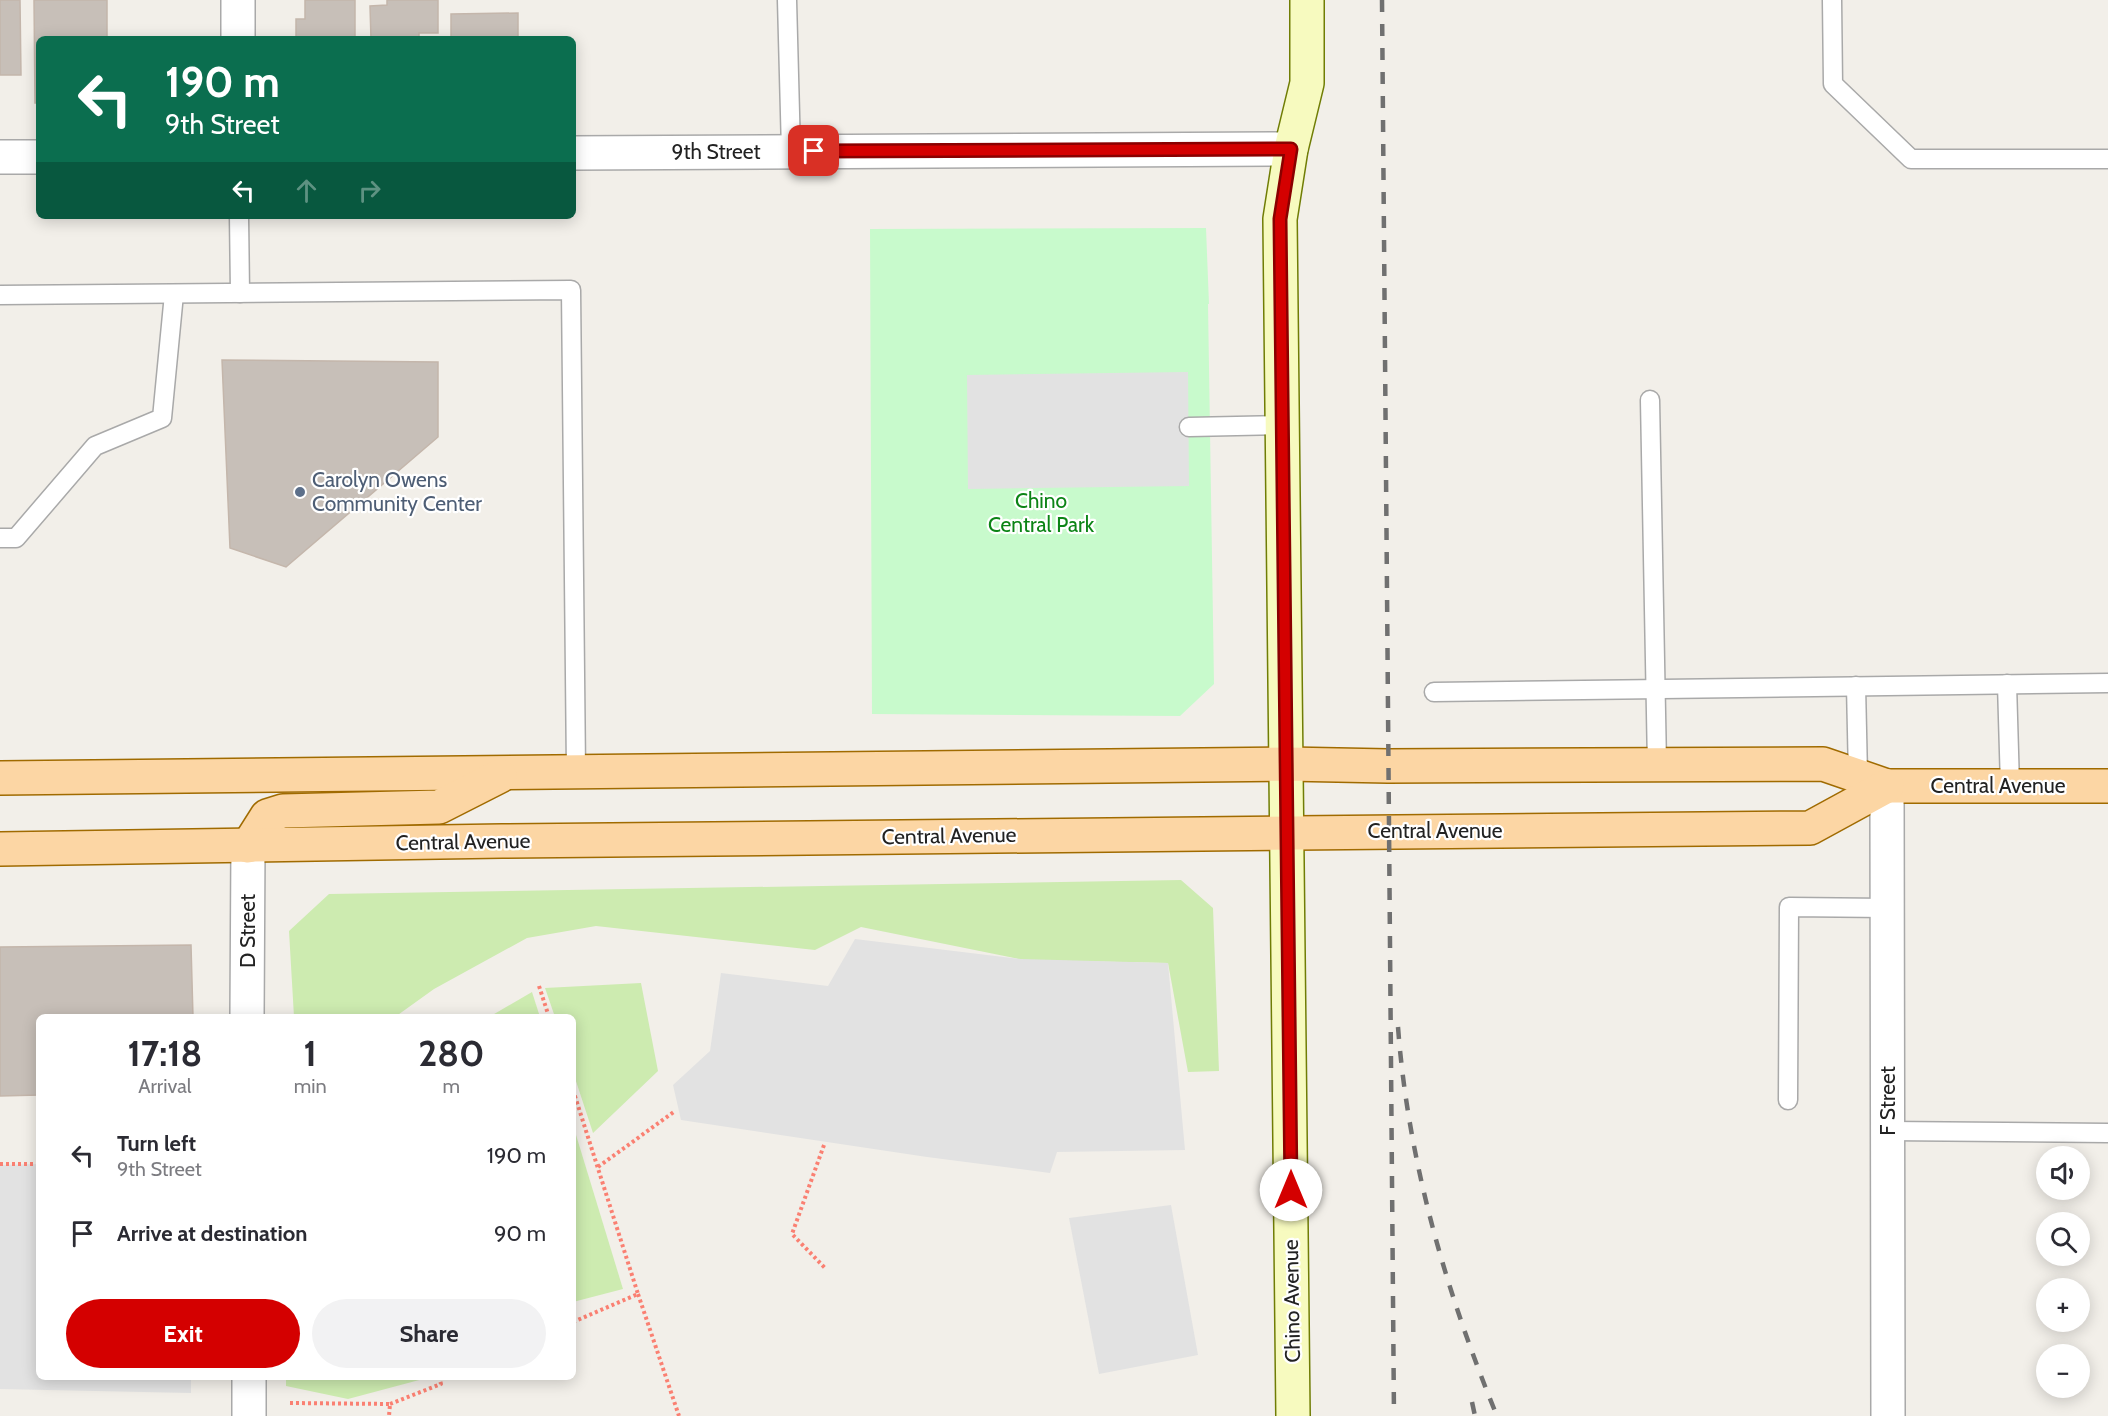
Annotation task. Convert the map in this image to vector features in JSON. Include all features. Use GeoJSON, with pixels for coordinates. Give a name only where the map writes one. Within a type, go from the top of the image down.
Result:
{"type":"FeatureCollection","features":[{"type":"Feature","properties":{"kind":"main road","name":"Chino Avenue"},"geometry":{"type":"LineString","coordinates":[[1293,1416],[1280,219],[1291,149],[1307,83],[1307,0]]}},
{"type":"Feature","properties":{"kind":"main road","name":"Central Avenue"},"geometry":{"type":"LineString","coordinates":[[0,778],[1287,764],[1370,766],[1823,764],[1873,781],[2010,786],[2108,786]]}},
{"type":"Feature","properties":{"kind":"main road"},"geometry":{"type":"LineString","coordinates":[[248,846],[267,816],[283,811],[439,807],[506,773]]}},
{"type":"Feature","properties":{"kind":"main road","name":"Central Avenue"},"geometry":{"type":"LineString","coordinates":[[0,849],[537,840],[1810,828],[1873,781]]}},
{"type":"Feature","properties":{"kind":"street"},"geometry":{"type":"LineString","coordinates":[[238,0],[238,36]]}},
{"type":"Feature","properties":{"kind":"street","name":"9th Street"},"geometry":{"type":"LineString","coordinates":[[576,153],[1291,149]]}},
{"type":"Feature","properties":{"kind":"street"},"geometry":{"type":"LineString","coordinates":[[0,157],[36,157]]}},
{"type":"Feature","properties":{"kind":"street","name":"F Street"},"geometry":{"type":"LineString","coordinates":[[1873,781],[1887,908],[1888,1416]]}},
{"type":"Feature","properties":{"kind":"street","name":"D Street"},"geometry":{"type":"LineString","coordinates":[[247,1014],[248,846]]}},
{"type":"Feature","properties":{"kind":"street"},"geometry":{"type":"LineString","coordinates":[[249,1380],[249,1416]]}},
{"type":"Feature","properties":{"kind":"lane"},"geometry":{"type":"LineString","coordinates":[[787,0],[791,151]]}},
{"type":"Feature","properties":{"kind":"lane"},"geometry":{"type":"LineString","coordinates":[[1832,0],[1833,84],[1911,159],[2108,159]]}},
{"type":"Feature","properties":{"kind":"lane"},"geometry":{"type":"LineString","coordinates":[[239,219],[240,293]]}},
{"type":"Feature","properties":{"kind":"lane"},"geometry":{"type":"LineString","coordinates":[[0,295],[571,291],[576,771]]}},
{"type":"Feature","properties":{"kind":"lane"},"geometry":{"type":"LineString","coordinates":[[0,538],[16,538],[95,446],[162,418],[174,294]]}},
{"type":"Feature","properties":{"kind":"lane"},"geometry":{"type":"LineString","coordinates":[[1650,400],[1657,765]]}},
{"type":"Feature","properties":{"kind":"lane"},"geometry":{"type":"LineString","coordinates":[[1189,427],[1282,425]]}},
{"type":"Feature","properties":{"kind":"lane"},"geometry":{"type":"LineString","coordinates":[[1434,693],[2108,683]]}},
{"type":"Feature","properties":{"kind":"lane"},"geometry":{"type":"LineString","coordinates":[[2007,684],[2010,786]]}},
{"type":"Feature","properties":{"kind":"lane"},"geometry":{"type":"LineString","coordinates":[[1856,686],[1873,781]]}},
{"type":"Feature","properties":{"kind":"lane"},"geometry":{"type":"LineString","coordinates":[[1788,1101],[1789,907],[1887,908]]}},
{"type":"Feature","properties":{"kind":"lane"},"geometry":{"type":"LineString","coordinates":[[1888,1131],[2108,1133]]}},
{"type":"Feature","properties":{"kind":"path"},"geometry":{"type":"LineString","coordinates":[[539,986],[548,1014]]}},
{"type":"Feature","properties":{"kind":"path"},"geometry":{"type":"LineString","coordinates":[[576,1099],[679,1416]]}},
{"type":"Feature","properties":{"kind":"path"},"geometry":{"type":"LineString","coordinates":[[598,1167],[675,1111]]}},
{"type":"Feature","properties":{"kind":"path"},"geometry":{"type":"LineString","coordinates":[[824,1145],[792,1234],[825,1268]]}},
{"type":"Feature","properties":{"kind":"path"},"geometry":{"type":"LineString","coordinates":[[0,1164],[36,1164]]}},
{"type":"Feature","properties":{"kind":"path"},"geometry":{"type":"LineString","coordinates":[[576,1321],[638,1294]]}},
{"type":"Feature","properties":{"kind":"path"},"geometry":{"type":"LineString","coordinates":[[290,1403],[390,1404],[441,1384],[440,1380]]}},
{"type":"Feature","properties":{"kind":"path"},"geometry":{"type":"LineString","coordinates":[[389,1416],[390,1404]]}},
{"type":"Feature","properties":{"kind":"green space","name":"Chino Central Park"},"geometry":{"type":"Polygon","coordinates":[[[1206,228],[1214,684],[1180,716],[872,714],[870,229],[1206,228]]]}},
{"type":"Feature","properties":{"kind":"green space"},"geometry":{"type":"Polygon","coordinates":[[[1181,880],[1213,908],[1219,1071],[1188,1072],[1168,963],[1024,960],[861,927],[815,950],[596,926],[527,938],[434,989],[399,1014],[294,1014],[289,931],[329,894],[1181,880]]]}},
{"type":"Feature","properties":{"kind":"green space"},"geometry":{"type":"Polygon","coordinates":[[[641,983],[658,1071],[593,1133],[576,1081],[576,1014],[554,1014],[545,988],[641,983]]]}},
{"type":"Feature","properties":{"kind":"green space"},"geometry":{"type":"Polygon","coordinates":[[[532,992],[539,1014],[494,1014],[532,992]]]}},
{"type":"Feature","properties":{"kind":"green space"},"geometry":{"type":"Polygon","coordinates":[[[576,1135],[623,1289],[576,1301],[576,1135]]]}},
{"type":"Feature","properties":{"kind":"green space"},"geometry":{"type":"Polygon","coordinates":[[[286,1380],[419,1380],[348,1399],[286,1386],[286,1380]]]}},
{"type":"Feature","properties":{"kind":"shaded area"},"geometry":{"type":"Polygon","coordinates":[[[1188,372],[1189,486],[968,489],[967,375],[1188,372]]]}},
{"type":"Feature","properties":{"kind":"shaded area"},"geometry":{"type":"Polygon","coordinates":[[[855,939],[1021,959],[1168,963],[1185,1150],[1057,1152],[1050,1173],[681,1120],[673,1085],[710,1051],[721,973],[828,986],[855,939]]]}},
{"type":"Feature","properties":{"kind":"shaded area"},"geometry":{"type":"Polygon","coordinates":[[[36,1164],[36,1380],[191,1380],[191,1393],[0,1389],[0,1165],[36,1164]]]}},
{"type":"Feature","properties":{"kind":"shaded area"},"geometry":{"type":"Polygon","coordinates":[[[1171,1205],[1198,1355],[1099,1374],[1069,1218],[1171,1205]]]}},
{"type":"Feature","properties":{"kind":"building"},"geometry":{"type":"Polygon","coordinates":[[[0,0],[20,0],[21,75],[0,75],[0,0]]]}},
{"type":"Feature","properties":{"kind":"building"},"geometry":{"type":"Polygon","coordinates":[[[34,0],[107,0],[107,36],[36,36],[35,103],[34,0]]]}},
{"type":"Feature","properties":{"kind":"building"},"geometry":{"type":"Polygon","coordinates":[[[305,0],[355,0],[355,36],[296,36],[296,19],[305,19],[305,0]]]}},
{"type":"Feature","properties":{"kind":"building"},"geometry":{"type":"Polygon","coordinates":[[[387,0],[438,0],[438,33],[419,33],[419,36],[371,36],[370,6],[387,5],[387,0]]]}},
{"type":"Feature","properties":{"kind":"building"},"geometry":{"type":"Polygon","coordinates":[[[518,13],[518,36],[451,36],[451,14],[518,13]]]}},
{"type":"Feature","properties":{"kind":"building","name":"Carolyn Owens Community Center"},"geometry":{"type":"Polygon","coordinates":[[[222,360],[438,362],[438,437],[286,567],[230,548],[222,360]]]}},
{"type":"Feature","properties":{"kind":"building"},"geometry":{"type":"Polygon","coordinates":[[[191,945],[193,1014],[36,1014],[36,1095],[0,1096],[0,947],[191,945]]]}},
{"type":"Feature","properties":{"kind":"railway"},"geometry":{"type":"LineString","coordinates":[[1382,0],[1394,1416]]}},
{"type":"Feature","properties":{"kind":"railway"},"geometry":{"type":"LineString","coordinates":[[1398,1027],[1411,1127],[1432,1225],[1461,1322],[1497,1416]]}},
{"type":"Feature","properties":{"kind":"railway"},"geometry":{"type":"LineString","coordinates":[[1472,1402],[1475,1416]]}},
{"type":"Feature","properties":{"kind":"place","name":"Carolyn Owens Community Center"},"geometry":{"type":"Point","coordinates":[300,492]}},
{"type":"Feature","properties":{"kind":"route"},"geometry":{"type":"LineString","coordinates":[[814,151],[1291,149],[1280,219],[1291,1190]]}}]}
